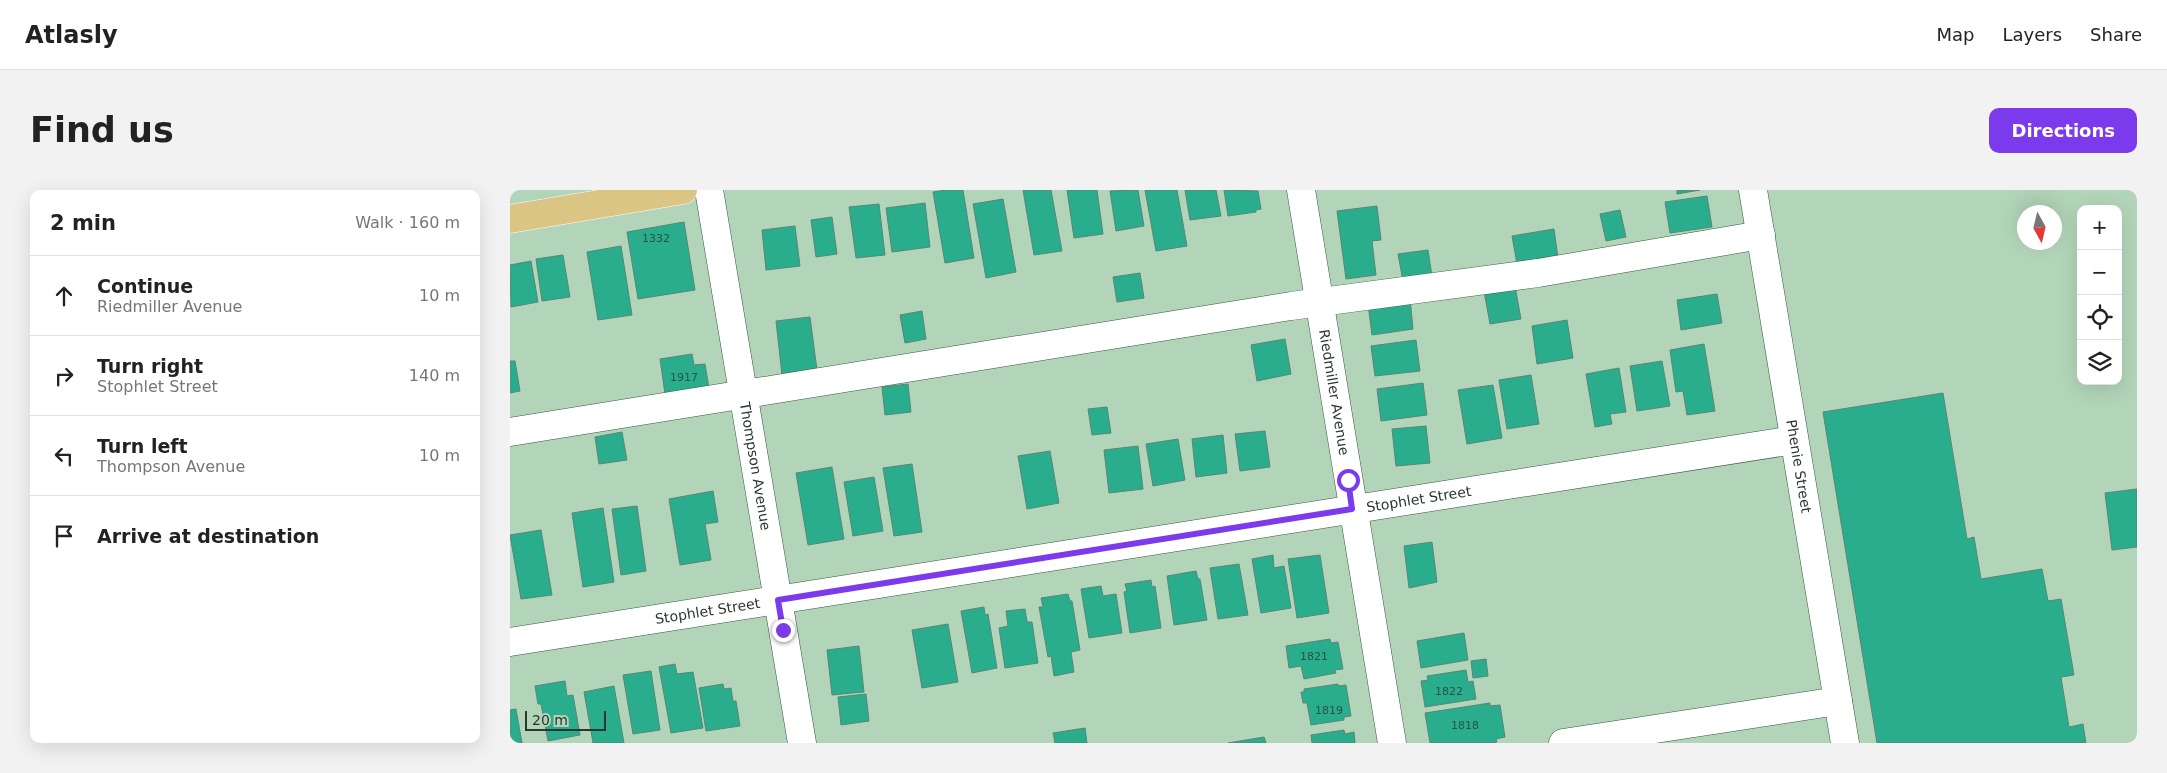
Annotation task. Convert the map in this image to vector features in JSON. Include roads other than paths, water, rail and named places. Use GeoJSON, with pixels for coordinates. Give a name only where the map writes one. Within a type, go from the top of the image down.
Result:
{"type":"FeatureCollection","features":[{"type":"Feature","properties":{"kind":"main road"},"geometry":{"type":"LineString","coordinates":[[510,218],[683,190]]}},
{"type":"Feature","properties":{"kind":"street","name":"Thompson Avenue"},"geometry":{"type":"LineString","coordinates":[[709,190],[802,743]]}},
{"type":"Feature","properties":{"kind":"street","name":"Riedmiller Avenue"},"geometry":{"type":"LineString","coordinates":[[1301,190],[1392,743]]}},
{"type":"Feature","properties":{"kind":"street","name":"Phenie Street"},"geometry":{"type":"LineString","coordinates":[[1753,190],[1845,743]]}},
{"type":"Feature","properties":{"kind":"street"},"geometry":{"type":"LineString","coordinates":[[510,432],[1319,301],[1538,273],[1761,235]]}},
{"type":"Feature","properties":{"kind":"street","name":"Stophlet Street"},"geometry":{"type":"LineString","coordinates":[[510,642],[1794,440]]}},
{"type":"Feature","properties":{"kind":"street"},"geometry":{"type":"LineString","coordinates":[[1563,743],[1838,702]]}}]}
